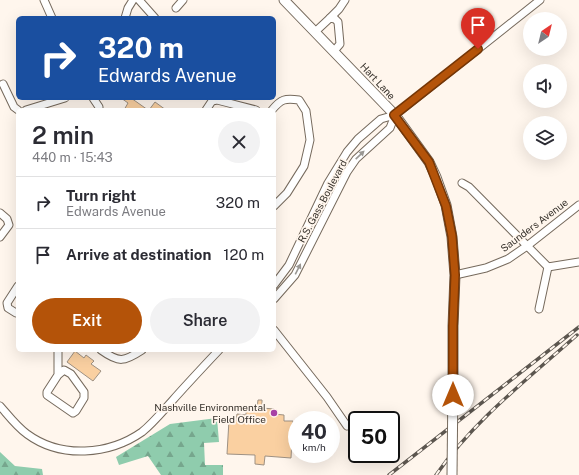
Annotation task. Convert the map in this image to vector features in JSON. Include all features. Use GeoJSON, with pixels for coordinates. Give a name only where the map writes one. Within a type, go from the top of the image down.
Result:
{"type":"FeatureCollection","features":[{"type":"Feature","properties":{"kind":"main road","name":"Hart Lane"},"geometry":{"type":"LineString","coordinates":[[284,0],[394,115],[429,162],[446,206],[452,236],[455,275],[453,326],[452,475]]}},
{"type":"Feature","properties":{"kind":"street"},"geometry":{"type":"LineString","coordinates":[[44,0],[51,16]]}},
{"type":"Feature","properties":{"kind":"street"},"geometry":{"type":"LineString","coordinates":[[126,16],[133,0]]}},
{"type":"Feature","properties":{"kind":"street"},"geometry":{"type":"LineString","coordinates":[[139,0],[153,16]]}},
{"type":"Feature","properties":{"kind":"street"},"geometry":{"type":"LineString","coordinates":[[176,8],[183,0]]}},
{"type":"Feature","properties":{"kind":"street"},"geometry":{"type":"LineString","coordinates":[[315,32],[339,9],[345,0]]}},
{"type":"Feature","properties":{"kind":"street"},"geometry":{"type":"LineString","coordinates":[[394,115],[540,0]]}},
{"type":"Feature","properties":{"kind":"street"},"geometry":{"type":"LineString","coordinates":[[330,18],[335,19],[339,26],[340,44],[334,51]]}},
{"type":"Feature","properties":{"kind":"street"},"geometry":{"type":"LineString","coordinates":[[3,84],[16,108]]}},
{"type":"Feature","properties":{"kind":"street"},"geometry":{"type":"LineString","coordinates":[[274,108],[278,102],[287,98],[299,100],[306,111],[310,140],[304,166],[287,193],[276,204]]}},
{"type":"Feature","properties":{"kind":"street"},"geometry":{"type":"LineString","coordinates":[[33,108],[59,100]]}},
{"type":"Feature","properties":{"kind":"street"},"geometry":{"type":"LineString","coordinates":[[208,108],[212,102],[217,100],[248,108]]}},
{"type":"Feature","properties":{"kind":"street","name":"R.S. Gass Boulevard"},"geometry":{"type":"LineString","coordinates":[[276,282],[289,265],[328,184],[347,152],[358,139],[381,119],[394,115]]}},
{"type":"Feature","properties":{"kind":"street","name":"R.S. Gass Boulevard"},"geometry":{"type":"LineString","coordinates":[[276,298],[295,274],[347,172],[356,158],[390,128],[394,115]]}},
{"type":"Feature","properties":{"kind":"street"},"geometry":{"type":"LineString","coordinates":[[462,183],[469,187],[548,267]]}},
{"type":"Feature","properties":{"kind":"street","name":"Saunders Avenue"},"geometry":{"type":"LineString","coordinates":[[455,275],[486,268],[508,259],[579,205]]}},
{"type":"Feature","properties":{"kind":"street"},"geometry":{"type":"LineString","coordinates":[[0,213],[7,219],[9,225],[0,237]]}},
{"type":"Feature","properties":{"kind":"street"},"geometry":{"type":"LineString","coordinates":[[548,267],[579,262]]}},
{"type":"Feature","properties":{"kind":"street"},"geometry":{"type":"LineString","coordinates":[[539,309],[548,267]]}},
{"type":"Feature","properties":{"kind":"street"},"geometry":{"type":"LineString","coordinates":[[16,289],[7,303],[8,308],[16,313]]}},
{"type":"Feature","properties":{"kind":"street"},"geometry":{"type":"LineString","coordinates":[[276,333],[327,397],[347,426]]}},
{"type":"Feature","properties":{"kind":"street"},"geometry":{"type":"LineString","coordinates":[[58,352],[58,375],[46,392],[47,395],[73,413],[76,411],[84,398],[84,392],[71,374],[64,370],[58,375]]}},
{"type":"Feature","properties":{"kind":"street"},"geometry":{"type":"LineString","coordinates":[[104,352],[111,357],[120,360],[130,358],[139,352]]}},
{"type":"Feature","properties":{"kind":"street"},"geometry":{"type":"LineString","coordinates":[[0,406],[27,434],[44,444],[63,449],[84,451],[106,449],[126,441],[142,431],[156,419],[217,352]]}},
{"type":"Feature","properties":{"kind":"green space"},"geometry":{"type":"Polygon","coordinates":[[[217,418],[219,442],[204,443],[205,465],[223,465],[223,475],[161,475],[148,456],[119,465],[116,457],[170,424],[217,418]]]}},
{"type":"Feature","properties":{"kind":"green space"},"geometry":{"type":"Polygon","coordinates":[[[0,452],[15,466],[42,469],[43,475],[0,475],[0,452]]]}},
{"type":"Feature","properties":{"kind":"building"},"geometry":{"type":"Polygon","coordinates":[[[124,100],[134,100],[145,108],[125,108],[128,103],[124,100]]]}},
{"type":"Feature","properties":{"kind":"building"},"geometry":{"type":"Polygon","coordinates":[[[155,102],[163,108],[150,108],[155,102]]]}},
{"type":"Feature","properties":{"kind":"building"},"geometry":{"type":"Polygon","coordinates":[[[74,352],[76,352],[84,358],[86,355],[94,361],[91,364],[101,371],[93,381],[67,362],[74,352]]]}},
{"type":"Feature","properties":{"kind":"building"},"geometry":{"type":"Polygon","coordinates":[[[258,400],[262,400],[262,408],[274,409],[274,414],[284,415],[284,421],[288,421],[288,458],[265,456],[264,465],[255,464],[255,455],[227,454],[229,420],[236,421],[237,414],[246,415],[246,408],[257,408],[258,400]]]}},
{"type":"Feature","properties":{"kind":"railway"},"geometry":{"type":"LineString","coordinates":[[389,475],[579,327]]}},
{"type":"Feature","properties":{"kind":"railway"},"geometry":{"type":"LineString","coordinates":[[436,475],[451,455],[484,418],[577,335]]}},
{"type":"Feature","properties":{"kind":"place","name":"Nashville Environmental Field Office"},"geometry":{"type":"Point","coordinates":[274,413]}},
{"type":"Feature","properties":{"kind":"route"},"geometry":{"type":"LineString","coordinates":[[453,395],[455,275],[452,236],[446,206],[429,162],[394,115],[478,49]]}}]}
